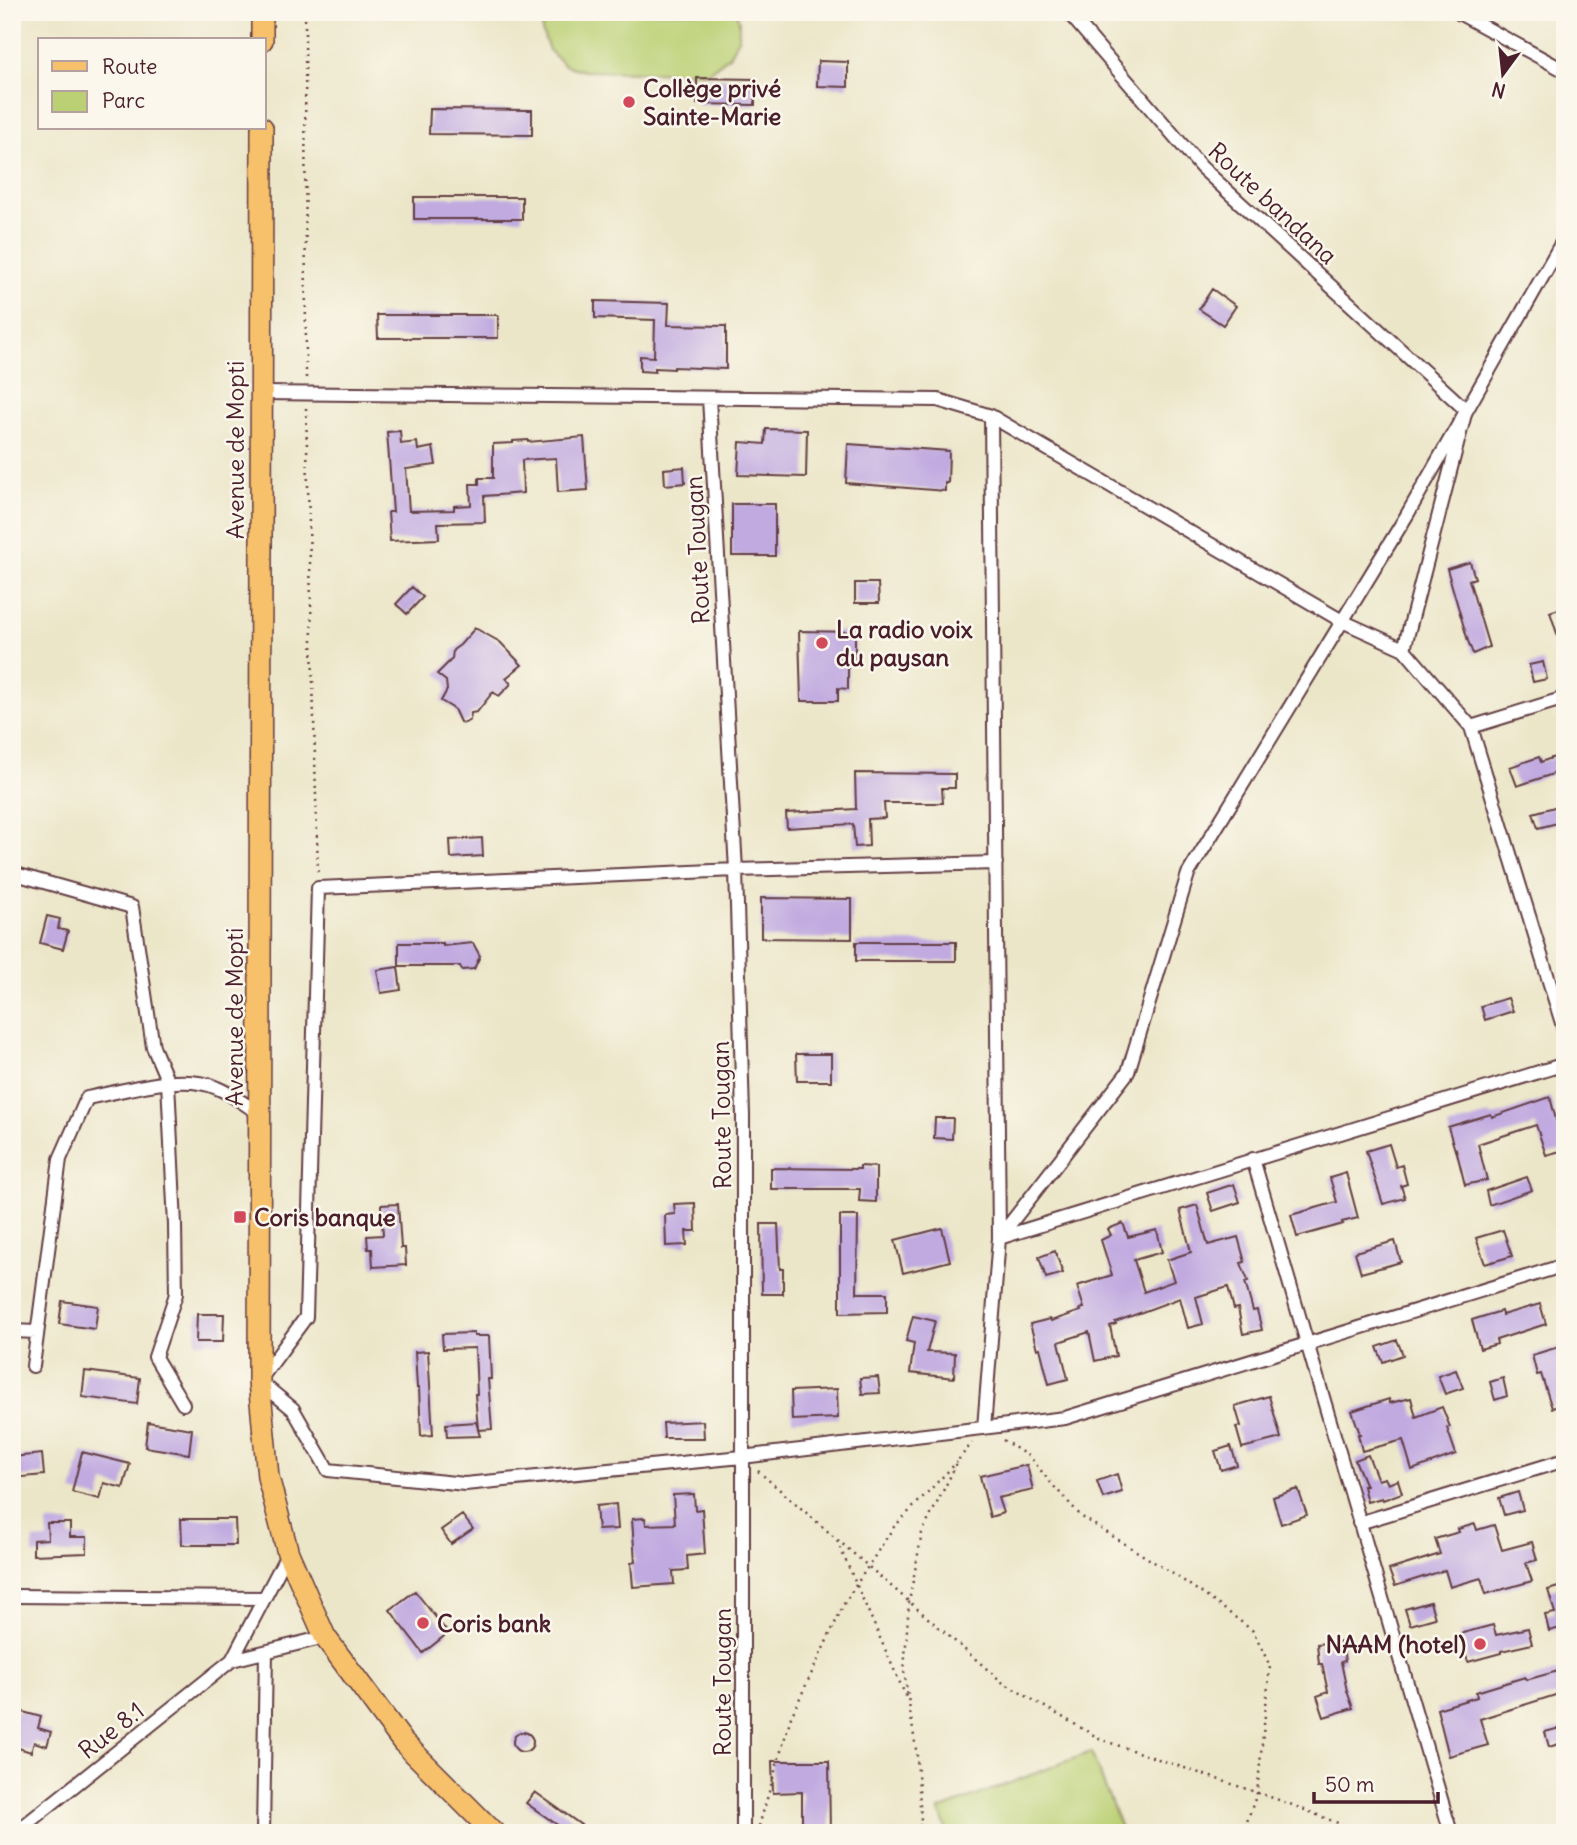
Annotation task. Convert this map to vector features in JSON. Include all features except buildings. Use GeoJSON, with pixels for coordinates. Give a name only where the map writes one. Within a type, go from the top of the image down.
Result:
{"type":"FeatureCollection","features":[{"type":"Feature","properties":{"kind":"main road"},"geometry":{"type":"LineString","coordinates":[[262,12],[262,38]]}},
{"type":"Feature","properties":{"kind":"main road","name":"Avenue de Mopti"},"geometry":{"type":"LineString","coordinates":[[262,130],[259,1381],[268,1477],[288,1553],[326,1637],[403,1742],[494,1833]]}},
{"type":"Feature","properties":{"kind":"street","name":"Route bandana"},"geometry":{"type":"LineString","coordinates":[[1068,12],[1201,167],[1466,410]]}},
{"type":"Feature","properties":{"kind":"street"},"geometry":{"type":"LineString","coordinates":[[1457,12],[1565,71]]}},
{"type":"Feature","properties":{"kind":"street"},"geometry":{"type":"LineString","coordinates":[[999,1238],[1128,1072],[1188,874],[1407,515],[1565,237]]}},
{"type":"Feature","properties":{"kind":"street"},"geometry":{"type":"LineString","coordinates":[[261,393],[938,400],[991,416],[1342,621],[1404,649],[1471,727],[1565,1033]]}},
{"type":"Feature","properties":{"kind":"street","name":"Route Tougan"},"geometry":{"type":"LineString","coordinates":[[709,398],[736,870],[743,1116],[743,1833]]}},
{"type":"Feature","properties":{"kind":"street"},"geometry":{"type":"LineString","coordinates":[[1404,649],[1466,410]]}},
{"type":"Feature","properties":{"kind":"street"},"geometry":{"type":"LineString","coordinates":[[984,1428],[999,1238],[991,416]]}},
{"type":"Feature","properties":{"kind":"street"},"geometry":{"type":"LineString","coordinates":[[1471,727],[1565,698]]}},
{"type":"Feature","properties":{"kind":"street"},"geometry":{"type":"LineString","coordinates":[[996,863],[736,870],[318,888],[306,1317],[259,1381],[293,1409],[328,1470],[465,1484],[742,1457],[1065,1418],[1565,1265]]}},
{"type":"Feature","properties":{"kind":"street"},"geometry":{"type":"LineString","coordinates":[[12,873],[132,907],[153,1047],[168,1082],[176,1224],[176,1294],[155,1357],[183,1404]]}},
{"type":"Feature","properties":{"kind":"street"},"geometry":{"type":"LineString","coordinates":[[999,1238],[1565,1064]]}},
{"type":"Feature","properties":{"kind":"street"},"geometry":{"type":"LineString","coordinates":[[33,1366],[60,1159],[87,1098],[168,1082],[195,1082],[217,1087],[260,1114]]}},
{"type":"Feature","properties":{"kind":"street"},"geometry":{"type":"LineString","coordinates":[[1253,1160],[1451,1833]]}},
{"type":"Feature","properties":{"kind":"street"},"geometry":{"type":"LineString","coordinates":[[12,1331],[37,1332]]}},
{"type":"Feature","properties":{"kind":"street"},"geometry":{"type":"LineString","coordinates":[[1359,1523],[1565,1461]]}},
{"type":"Feature","properties":{"kind":"street","name":"Rue 8.1"},"geometry":{"type":"LineString","coordinates":[[15,1833],[232,1660],[288,1553]]}},
{"type":"Feature","properties":{"kind":"street"},"geometry":{"type":"LineString","coordinates":[[12,1596],[264,1598]]}},
{"type":"Feature","properties":{"kind":"street","name":"Rue 8.1"},"geometry":{"type":"LineString","coordinates":[[232,1660],[326,1637]]}},
{"type":"Feature","properties":{"kind":"street"},"geometry":{"type":"LineString","coordinates":[[263,1833],[266,1652]]}},
{"type":"Feature","properties":{"kind":"path"},"geometry":{"type":"LineString","coordinates":[[305,12],[306,394],[318,888]]}},
{"type":"Feature","properties":{"kind":"path"},"geometry":{"type":"LineString","coordinates":[[757,1833],[791,1717],[845,1602],[893,1528],[959,1459],[984,1428],[1031,1458],[1082,1517],[1181,1579],[1253,1631],[1270,1666],[1257,1793],[1243,1833]]}},
{"type":"Feature","properties":{"kind":"path"},"geometry":{"type":"LineString","coordinates":[[742,1457],[1002,1682],[1102,1740],[1257,1793],[1363,1833]]}},
{"type":"Feature","properties":{"kind":"path"},"geometry":{"type":"LineString","coordinates":[[918,1833],[921,1821],[918,1756],[904,1671],[909,1602],[922,1533],[959,1459]]}},
{"type":"Feature","properties":{"kind":"path"},"geometry":{"type":"LineString","coordinates":[[835,1538],[909,1705]]}},
{"type":"Feature","properties":{"kind":"green space"},"geometry":{"type":"Polygon","coordinates":[[[543,12],[736,12],[739,37],[729,56],[707,73],[584,71],[564,65],[549,50],[542,31],[543,12]]]}},
{"type":"Feature","properties":{"kind":"green space"},"geometry":{"type":"Polygon","coordinates":[[[1091,1752],[1123,1833],[948,1833],[939,1810],[1091,1752]]]}},
{"type":"Feature","properties":{"kind":"place","name":"Collège privé Sainte-Marie"},"geometry":{"type":"Point","coordinates":[629,102]}},
{"type":"Feature","properties":{"kind":"place","name":"La radio voix du paysan"},"geometry":{"type":"Point","coordinates":[822,643]}},
{"type":"Feature","properties":{"kind":"place","name":"Coris banque"},"geometry":{"type":"Point","coordinates":[240,1217]}},
{"type":"Feature","properties":{"kind":"place","name":"Coris bank"},"geometry":{"type":"Point","coordinates":[423,1623]}},
{"type":"Feature","properties":{"kind":"place","name":"NAAM (hotel)"},"geometry":{"type":"Point","coordinates":[1480,1644]}}]}
